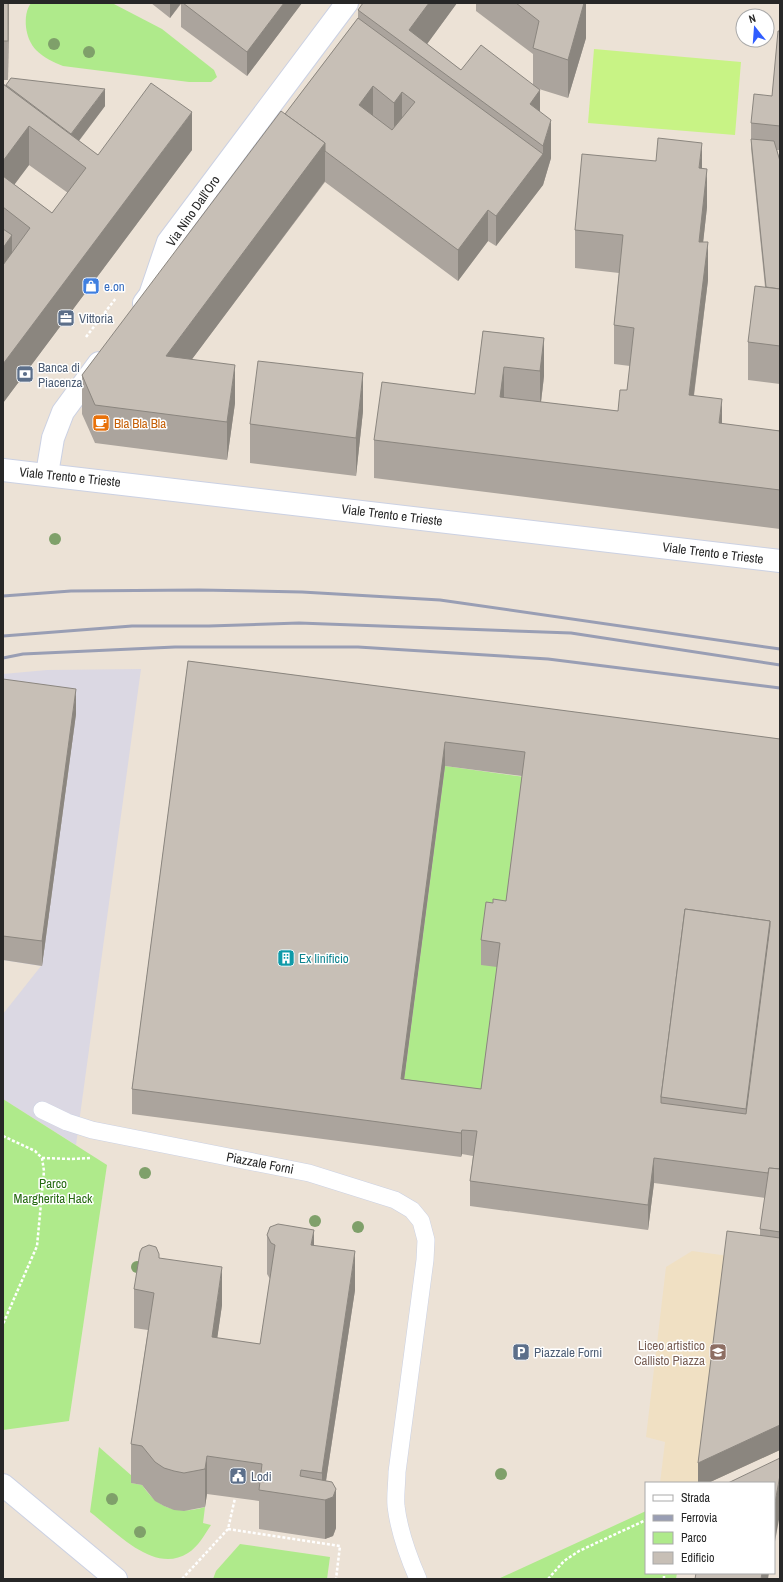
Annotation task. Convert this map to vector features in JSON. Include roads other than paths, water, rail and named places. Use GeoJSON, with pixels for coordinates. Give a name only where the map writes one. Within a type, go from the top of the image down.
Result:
{"type":"FeatureCollection","features":[{"type":"Feature","properties":{"kind":"street","name":"Via Nino Dall’Oro"},"geometry":{"type":"LineString","coordinates":[[132,319],[150,295],[168,242],[347,3]]}},
{"type":"Feature","properties":{"kind":"street"},"geometry":{"type":"LineString","coordinates":[[47,474],[53,438],[63,412],[109,350]]}},
{"type":"Feature","properties":{"kind":"street","name":"Viale Trento e Trieste"},"geometry":{"type":"LineString","coordinates":[[3,470],[780,561]]}},
{"type":"Feature","properties":{"kind":"street"},"geometry":{"type":"LineString","coordinates":[[3,1485],[116,1579]]}},
{"type":"Feature","properties":{"kind":"lane","name":"Piazzale Forni"},"geometry":{"type":"LineString","coordinates":[[42,1110],[67,1122],[92,1130],[309,1173],[395,1200],[412,1210],[421,1221],[426,1240],[425,1260],[397,1472],[396,1506],[401,1532],[418,1579]]}},
{"type":"Feature","properties":{"kind":"railway"},"geometry":{"type":"LineString","coordinates":[[3,596],[71,591],[199,590],[302,592],[440,600],[780,649]]}},
{"type":"Feature","properties":{"kind":"railway"},"geometry":{"type":"LineString","coordinates":[[3,636],[132,626],[209,626],[299,623],[571,633],[780,665]]}},
{"type":"Feature","properties":{"kind":"railway"},"geometry":{"type":"LineString","coordinates":[[3,658],[23,654],[175,647],[358,647],[548,659],[780,688]]}},
{"type":"Feature","properties":{"kind":"place","name":"e.on"},"geometry":{"type":"Point","coordinates":[91,286]}},
{"type":"Feature","properties":{"kind":"place","name":"Vittoria"},"geometry":{"type":"Point","coordinates":[66,318]}},
{"type":"Feature","properties":{"kind":"place","name":"Banca di Piacenza"},"geometry":{"type":"Point","coordinates":[25,374]}},
{"type":"Feature","properties":{"kind":"place","name":"Bla Bla Bla"},"geometry":{"type":"Point","coordinates":[101,423]}},
{"type":"Feature","properties":{"kind":"place","name":"Ex linificio"},"geometry":{"type":"Point","coordinates":[286,958]}},
{"type":"Feature","properties":{"kind":"place","name":"Piazzale Forni"},"geometry":{"type":"Point","coordinates":[521,1352]}},
{"type":"Feature","properties":{"kind":"place","name":"Liceo artistico Callisto Piazza"},"geometry":{"type":"Point","coordinates":[718,1352]}},
{"type":"Feature","properties":{"kind":"place","name":"Lodi"},"geometry":{"type":"Point","coordinates":[238,1476]}},
{"type":"Feature","properties":{"kind":"park label","name":"Parco Margherita Hack"},"geometry":{"type":"Point","coordinates":[53,1190]}}]}
